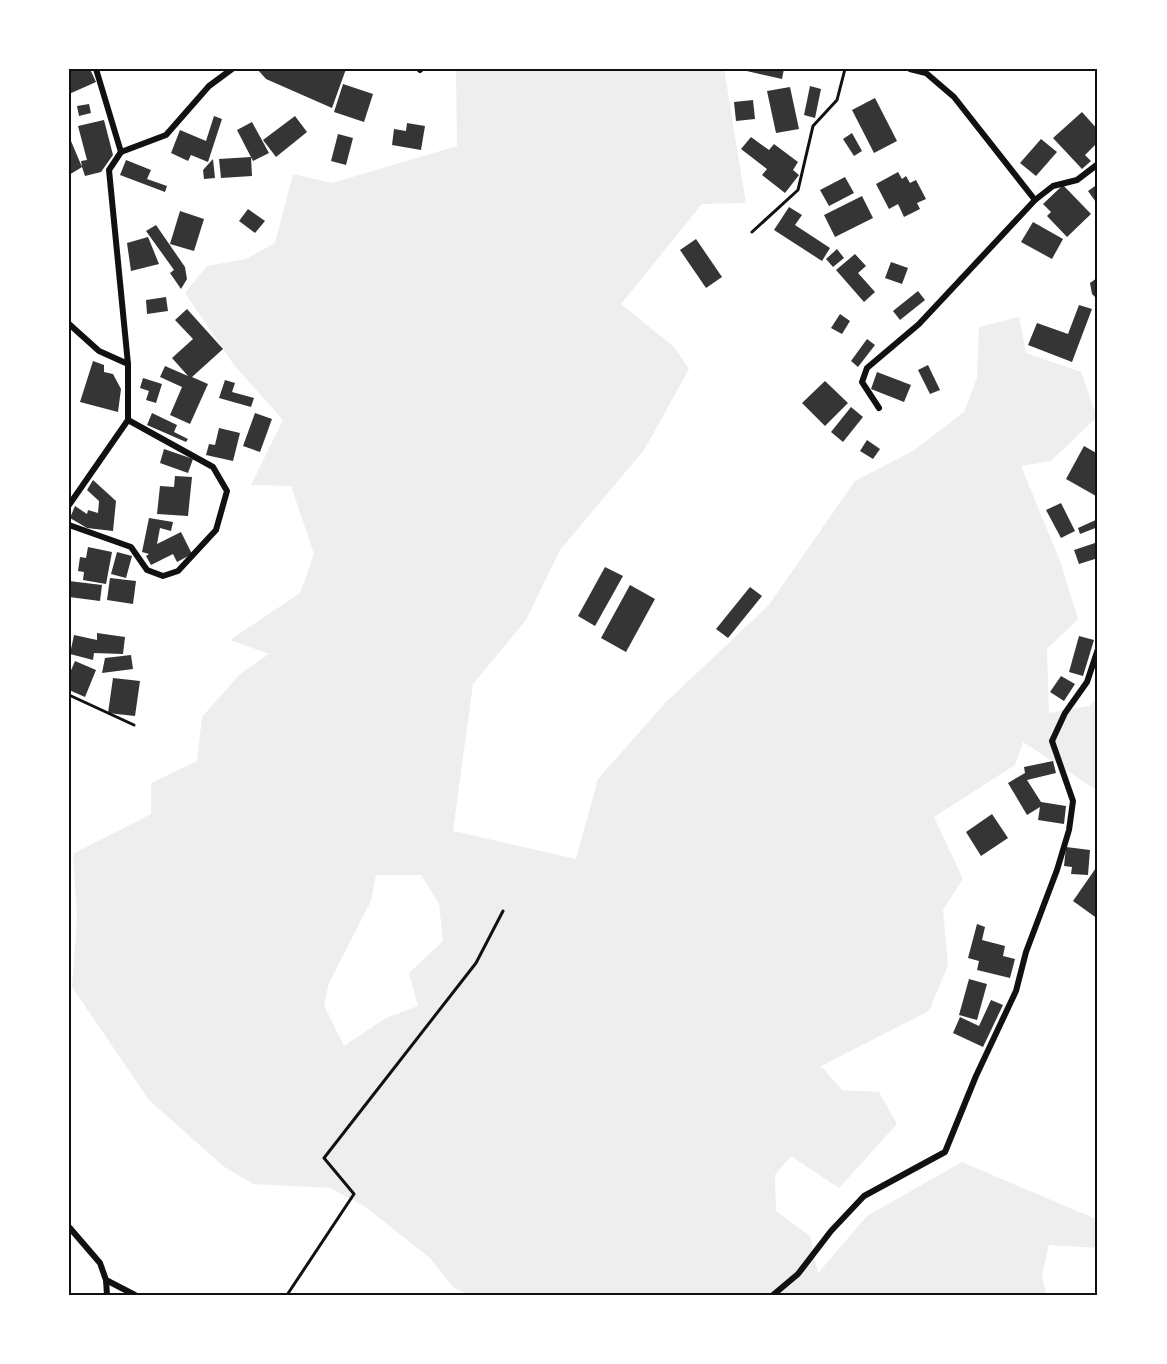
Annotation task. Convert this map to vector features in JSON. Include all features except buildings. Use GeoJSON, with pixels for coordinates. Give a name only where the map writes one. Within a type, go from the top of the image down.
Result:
{"type":"FeatureCollection","features":[{"type":"Feature","properties":{"kind":"street"},"geometry":{"type":"LineString","coordinates":[[96,69],[121,152]]}},
{"type":"Feature","properties":{"kind":"street"},"geometry":{"type":"LineString","coordinates":[[69,505],[128,420],[128,364],[109,170],[121,152],[166,135],[209,86],[232,69]]}},
{"type":"Feature","properties":{"kind":"street"},"geometry":{"type":"LineString","coordinates":[[910,69],[926,74],[954,98],[1035,200]]}},
{"type":"Feature","properties":{"kind":"street"},"geometry":{"type":"LineString","coordinates":[[879,408],[862,382],[867,368],[919,324],[1035,200],[1053,186],[1077,180],[1098,164]]}},
{"type":"Feature","properties":{"kind":"street"},"geometry":{"type":"LineString","coordinates":[[69,324],[99,351],[128,364]]}},
{"type":"Feature","properties":{"kind":"street"},"geometry":{"type":"LineString","coordinates":[[69,525],[131,548],[147,570],[163,576],[178,571],[216,530],[226,491],[213,467],[128,420]]}},
{"type":"Feature","properties":{"kind":"street"},"geometry":{"type":"LineString","coordinates":[[773,1295],[798,1274],[831,1231],[864,1196],[945,1152],[976,1076],[1017,991],[1026,952],[1057,870],[1073,801],[1052,741],[1065,713],[1087,682],[1098,650]]}},
{"type":"Feature","properties":{"kind":"street"},"geometry":{"type":"LineString","coordinates":[[69,1227],[99,1263],[106,1280],[107,1295]]}},
{"type":"Feature","properties":{"kind":"street"},"geometry":{"type":"LineString","coordinates":[[106,1280],[135,1295]]}},
{"type":"Feature","properties":{"kind":"lane"},"geometry":{"type":"LineString","coordinates":[[753,232],[798,190],[813,126],[837,100],[845,69]]}},
{"type":"Feature","properties":{"kind":"lane"},"geometry":{"type":"LineString","coordinates":[[69,695],[134,725]]}},
{"type":"Feature","properties":{"kind":"path"},"geometry":{"type":"LineString","coordinates":[[287,1295],[354,1194],[324,1158],[476,963],[503,911]]}},
{"type":"Feature","properties":{"kind":"shaded area"},"geometry":{"type":"Polygon","coordinates":[[[456,69],[724,69],[746,203],[702,204],[621,304],[674,347],[689,369],[644,450],[560,550],[526,620],[473,684],[453,831],[576,859],[598,779],[665,703],[768,606],[855,481],[913,451],[964,412],[977,378],[979,327],[1019,317],[1026,353],[1081,372],[1097,417],[1051,461],[1021,466],[1060,561],[1078,619],[1047,649],[1049,713],[1089,706],[1098,697],[1098,791],[1023,742],[1015,765],[934,817],[963,879],[943,910],[948,966],[929,1011],[821,1066],[842,1090],[879,1092],[897,1124],[839,1188],[791,1156],[775,1175],[776,1211],[810,1236],[818,1273],[867,1216],[962,1162],[1098,1220],[1098,1248],[1049,1245],[1042,1275],[1046,1295],[470,1295],[454,1288],[430,1258],[364,1206],[330,1188],[253,1184],[223,1166],[149,1100],[72,987],[77,918],[73,854],[151,814],[151,783],[197,761],[202,717],[240,674],[269,654],[230,640],[300,593],[314,554],[291,486],[251,485],[283,420],[234,365],[185,293],[207,266],[246,259],[275,243],[293,174],[332,183],[457,146],[456,69]],[[376,875],[371,901],[329,983],[324,1005],[344,1046],[386,1018],[418,1006],[409,973],[443,941],[439,904],[421,875],[376,875]]]}}]}
